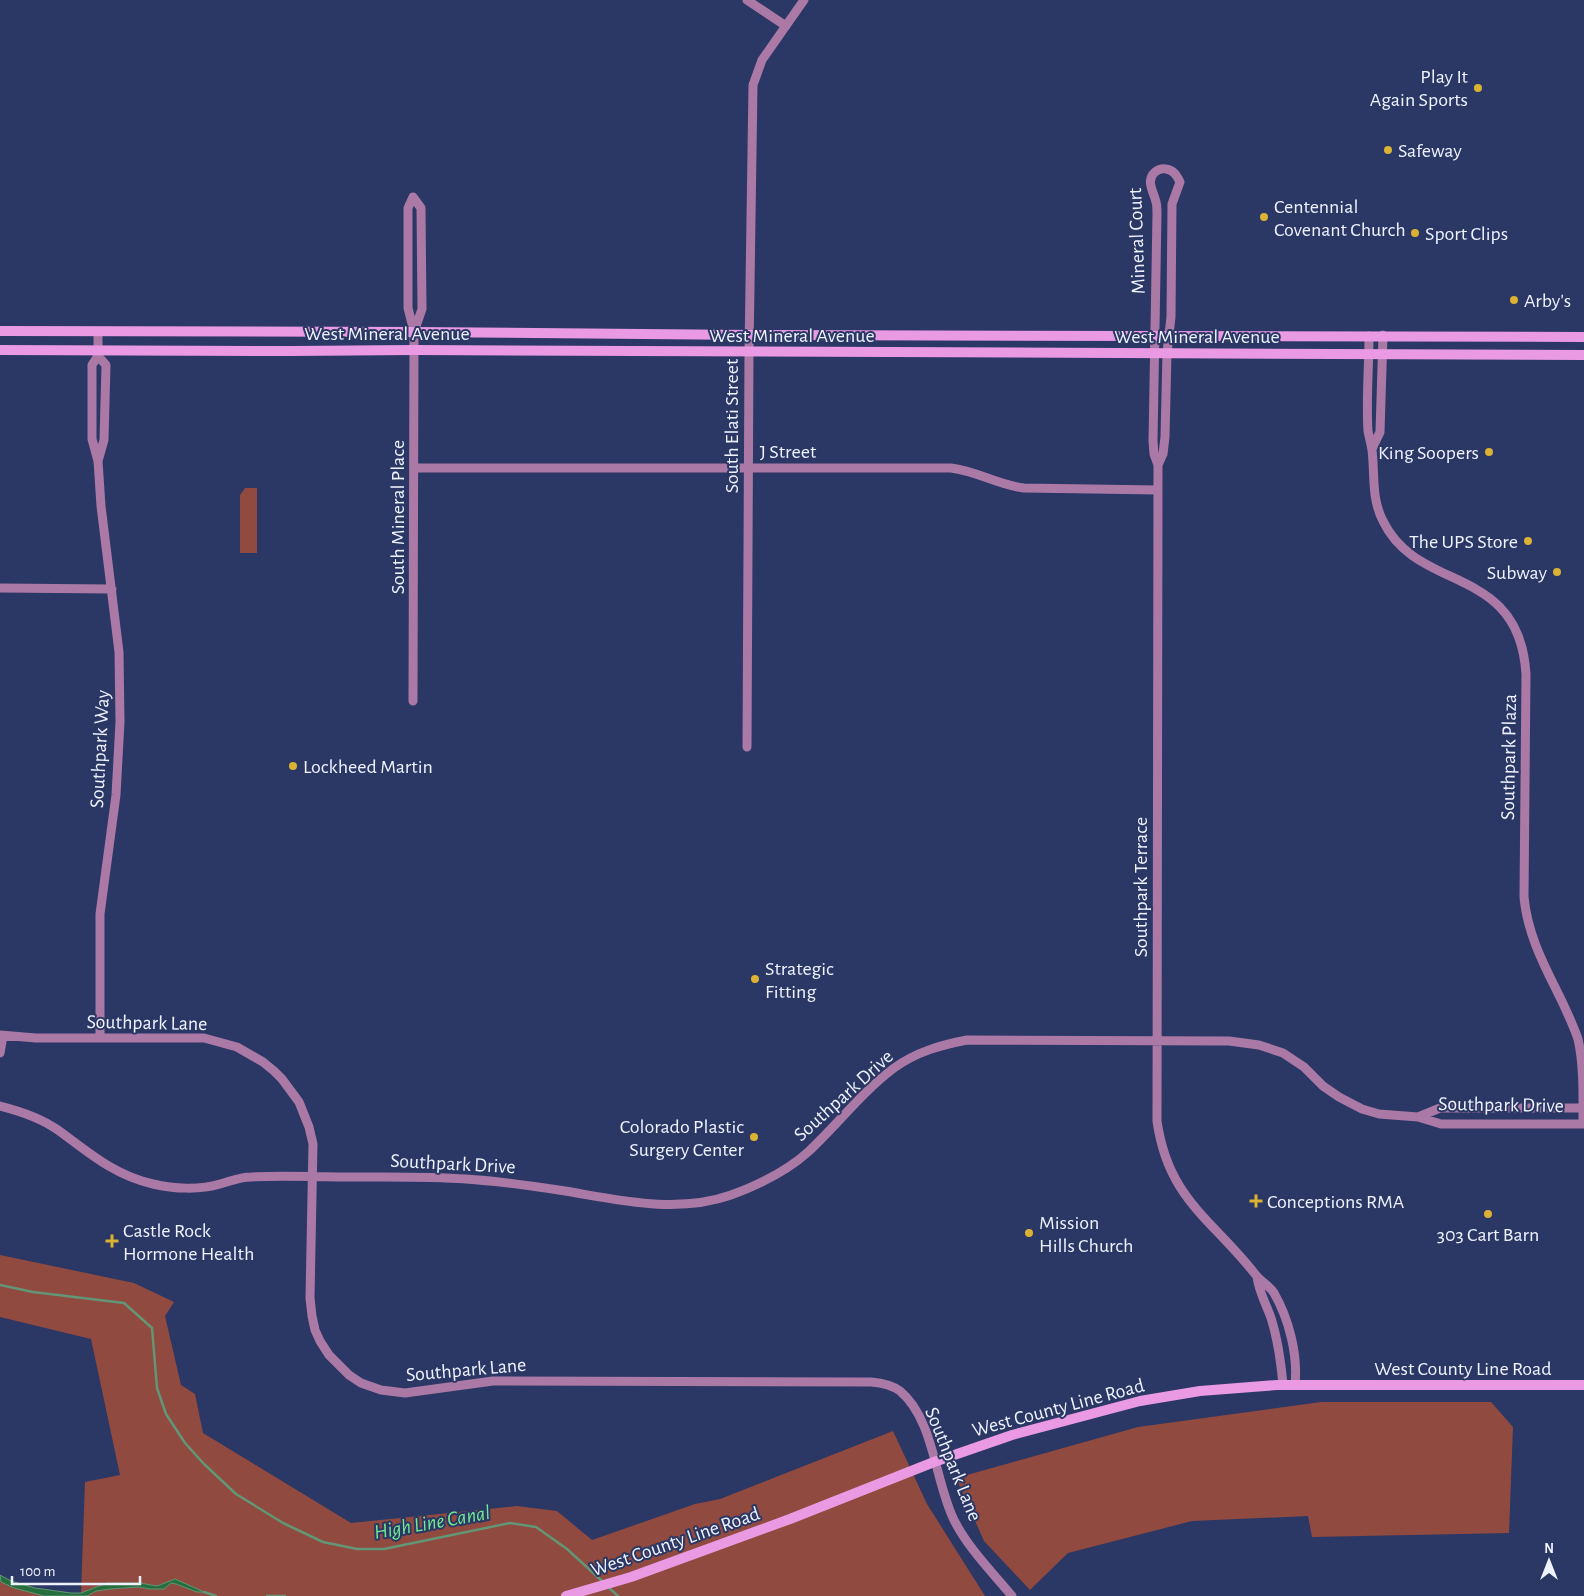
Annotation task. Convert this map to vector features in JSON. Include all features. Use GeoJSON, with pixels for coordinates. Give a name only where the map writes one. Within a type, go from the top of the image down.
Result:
{"type":"FeatureCollection","features":[{"type":"Feature","properties":{"kind":"main road","name":"West Mineral Avenue"},"geometry":{"type":"LineString","coordinates":[[0,332],[1584,337]]}},
{"type":"Feature","properties":{"kind":"main road","name":"West Mineral Avenue"},"geometry":{"type":"LineString","coordinates":[[0,350],[98,353],[415,350],[1383,352],[1584,355]]}},
{"type":"Feature","properties":{"kind":"main road","name":"West County Line Road"},"geometry":{"type":"LineString","coordinates":[[566,1596],[631,1578],[790,1519],[934,1462],[1012,1435],[1140,1401],[1200,1391],[1295,1384],[1584,1385]]}},
{"type":"Feature","properties":{"kind":"street"},"geometry":{"type":"LineString","coordinates":[[747,0],[786,26]]}},
{"type":"Feature","properties":{"kind":"street","name":"South Elati Street"},"geometry":{"type":"LineString","coordinates":[[748,746],[748,468],[753,85],[762,60],[804,0]]}},
{"type":"Feature","properties":{"kind":"street","name":"Mineral Court"},"geometry":{"type":"LineString","coordinates":[[1154,335],[1157,214],[1151,180],[1153,174],[1159,169],[1164,168],[1177,175],[1180,182],[1172,204],[1171,317],[1167,353]]}},
{"type":"Feature","properties":{"kind":"street","name":"South Mineral Place"},"geometry":{"type":"LineString","coordinates":[[413,701],[415,350],[414,332],[408,308],[408,208],[413,197],[422,208],[422,309],[414,332]]}},
{"type":"Feature","properties":{"kind":"street","name":"Southpark Way"},"geometry":{"type":"LineString","coordinates":[[98,332],[98,353],[92,365],[92,439],[98,461],[101,506],[119,652],[120,722],[116,795],[100,914],[100,1038]]}},
{"type":"Feature","properties":{"kind":"street","name":"Southpark Terrace"},"geometry":{"type":"LineString","coordinates":[[1154,335],[1153,448],[1158,465],[1157,1121],[1162,1146],[1180,1189],[1194,1208],[1274,1293],[1285,1318],[1292,1343],[1295,1384]]}},
{"type":"Feature","properties":{"kind":"street","name":"Southpark Plaza"},"geometry":{"type":"LineString","coordinates":[[1369,336],[1368,432],[1372,449],[1373,483],[1377,506],[1383,522],[1394,538],[1413,556],[1481,591],[1492,599],[1514,625],[1522,647],[1526,674],[1524,897],[1528,925],[1535,944],[1578,1039],[1582,1065],[1583,1124]]}},
{"type":"Feature","properties":{"kind":"street","name":"Southpark Plaza"},"geometry":{"type":"LineString","coordinates":[[1372,449],[1380,432],[1383,336]]}},
{"type":"Feature","properties":{"kind":"street","name":"Southpark Way"},"geometry":{"type":"LineString","coordinates":[[98,353],[106,366],[104,440],[98,461]]}},
{"type":"Feature","properties":{"kind":"street","name":"Southpark Terrace"},"geometry":{"type":"LineString","coordinates":[[1158,465],[1164,448],[1165,437],[1167,353]]}},
{"type":"Feature","properties":{"kind":"street","name":"J Street"},"geometry":{"type":"LineString","coordinates":[[414,468],[951,468],[965,470],[1012,486],[1024,488],[1158,490]]}},
{"type":"Feature","properties":{"kind":"street"},"geometry":{"type":"LineString","coordinates":[[0,588],[112,589]]}},
{"type":"Feature","properties":{"kind":"street"},"geometry":{"type":"LineString","coordinates":[[0,1053],[2,1035]]}},
{"type":"Feature","properties":{"kind":"street","name":"Southpark Lane"},"geometry":{"type":"LineString","coordinates":[[2,1035],[36,1038],[204,1038],[237,1047],[258,1060],[282,1079],[293,1093],[304,1113],[313,1144],[310,1300],[312,1316],[320,1341],[329,1355],[349,1375],[361,1383],[381,1390],[405,1393],[493,1381],[872,1382],[892,1386],[906,1397],[922,1424],[954,1521],[978,1556],[1012,1596]]}},
{"type":"Feature","properties":{"kind":"street","name":"Southpark Drive"},"geometry":{"type":"LineString","coordinates":[[0,1106],[16,1110],[43,1122],[109,1167],[128,1176],[154,1184],[204,1187],[249,1177],[426,1177],[523,1184],[638,1203],[672,1205],[697,1203],[727,1196],[757,1185],[781,1172],[806,1153],[876,1083],[896,1066],[919,1053],[942,1045],[967,1040],[1229,1041],[1259,1044],[1276,1050],[1296,1061],[1331,1092],[1355,1106],[1378,1114],[1418,1117],[1441,1124],[1583,1124]]}},
{"type":"Feature","properties":{"kind":"street","name":"Southpark Drive"},"geometry":{"type":"LineString","coordinates":[[1418,1117],[1440,1108],[1583,1108]]}},
{"type":"Feature","properties":{"kind":"street","name":"Southpark Terrace"},"geometry":{"type":"LineString","coordinates":[[1257,1277],[1259,1290],[1277,1337],[1282,1385]]}},
{"type":"Feature","properties":{"kind":"shaded area"},"geometry":{"type":"Polygon","coordinates":[[[245,488],[257,488],[257,553],[240,553],[240,495],[245,488]]]}},
{"type":"Feature","properties":{"kind":"shaded area"},"geometry":{"type":"Polygon","coordinates":[[[0,1255],[134,1283],[174,1302],[165,1316],[181,1385],[195,1394],[203,1433],[351,1523],[517,1506],[557,1511],[592,1540],[695,1504],[720,1499],[893,1431],[927,1504],[985,1596],[87,1596],[96,1591],[110,1589],[138,1587],[164,1589],[171,1583],[202,1592],[175,1579],[157,1586],[140,1583],[107,1583],[81,1593],[85,1482],[120,1475],[91,1339],[0,1317],[0,1255]]]}},
{"type":"Feature","properties":{"kind":"shaded area"},"geometry":{"type":"Polygon","coordinates":[[[1321,1402],[1491,1402],[1513,1427],[1509,1533],[1312,1537],[1308,1516],[1192,1521],[1068,1553],[1030,1590],[984,1541],[956,1478],[1138,1427],[1321,1402]]]}},
{"type":"Feature","properties":{"kind":"shaded area"},"geometry":{"type":"Polygon","coordinates":[[[0,1575],[11,1581],[35,1588],[71,1593],[81,1593],[107,1583],[140,1583],[157,1586],[175,1579],[204,1592],[197,1592],[171,1583],[164,1589],[138,1587],[96,1591],[87,1596],[44,1596],[14,1588],[1,1582],[0,1575]]]}},
{"type":"Feature","properties":{"kind":"shaded area"},"geometry":{"type":"Polygon","coordinates":[[[0,1581],[14,1588],[44,1596],[0,1596],[0,1581]]]}},
{"type":"Feature","properties":{"kind":"waterway","name":"High Line Canal"},"geometry":{"type":"LineString","coordinates":[[0,1285],[33,1292],[124,1303],[152,1328],[157,1388],[166,1414],[185,1443],[236,1494],[283,1523],[323,1542],[357,1549],[384,1549],[510,1523],[536,1527],[567,1549],[602,1581]]}},
{"type":"Feature","properties":{"kind":"waterway","name":"High Line Canal"},"geometry":{"type":"LineString","coordinates":[[608,1587],[618,1596]]}},
{"type":"Feature","properties":{"kind":"waterway"},"geometry":{"type":"LineString","coordinates":[[204,1592],[216,1596]]}},
{"type":"Feature","properties":{"kind":"waterway"},"geometry":{"type":"LineString","coordinates":[[267,1596],[285,1596]]}},
{"type":"Feature","properties":{"kind":"place","name":"Play It Again Sports"},"geometry":{"type":"Point","coordinates":[1478,88]}},
{"type":"Feature","properties":{"kind":"place","name":"Safeway"},"geometry":{"type":"Point","coordinates":[1388,150]}},
{"type":"Feature","properties":{"kind":"place","name":"Centennial Covenant Church"},"geometry":{"type":"Point","coordinates":[1264,217]}},
{"type":"Feature","properties":{"kind":"place","name":"Sport Clips"},"geometry":{"type":"Point","coordinates":[1415,233]}},
{"type":"Feature","properties":{"kind":"place","name":"Arby's"},"geometry":{"type":"Point","coordinates":[1514,300]}},
{"type":"Feature","properties":{"kind":"place","name":"King Soopers"},"geometry":{"type":"Point","coordinates":[1489,452]}},
{"type":"Feature","properties":{"kind":"place","name":"The UPS Store"},"geometry":{"type":"Point","coordinates":[1528,541]}},
{"type":"Feature","properties":{"kind":"place","name":"Subway"},"geometry":{"type":"Point","coordinates":[1557,572]}},
{"type":"Feature","properties":{"kind":"place","name":"Lockheed Martin"},"geometry":{"type":"Point","coordinates":[293,766]}},
{"type":"Feature","properties":{"kind":"place","name":"Strategic Fitting"},"geometry":{"type":"Point","coordinates":[755,979]}},
{"type":"Feature","properties":{"kind":"place","name":"Colorado Plastic Surgery Center"},"geometry":{"type":"Point","coordinates":[754,1137]}},
{"type":"Feature","properties":{"kind":"place","name":"Conceptions RMA"},"geometry":{"type":"Point","coordinates":[1256,1201]}},
{"type":"Feature","properties":{"kind":"place","name":"303 Cart Barn"},"geometry":{"type":"Point","coordinates":[1488,1214]}},
{"type":"Feature","properties":{"kind":"place","name":"Mission Hills Church"},"geometry":{"type":"Point","coordinates":[1029,1233]}},
{"type":"Feature","properties":{"kind":"place","name":"Castle Rock Hormone Health"},"geometry":{"type":"Point","coordinates":[112,1241]}}]}
